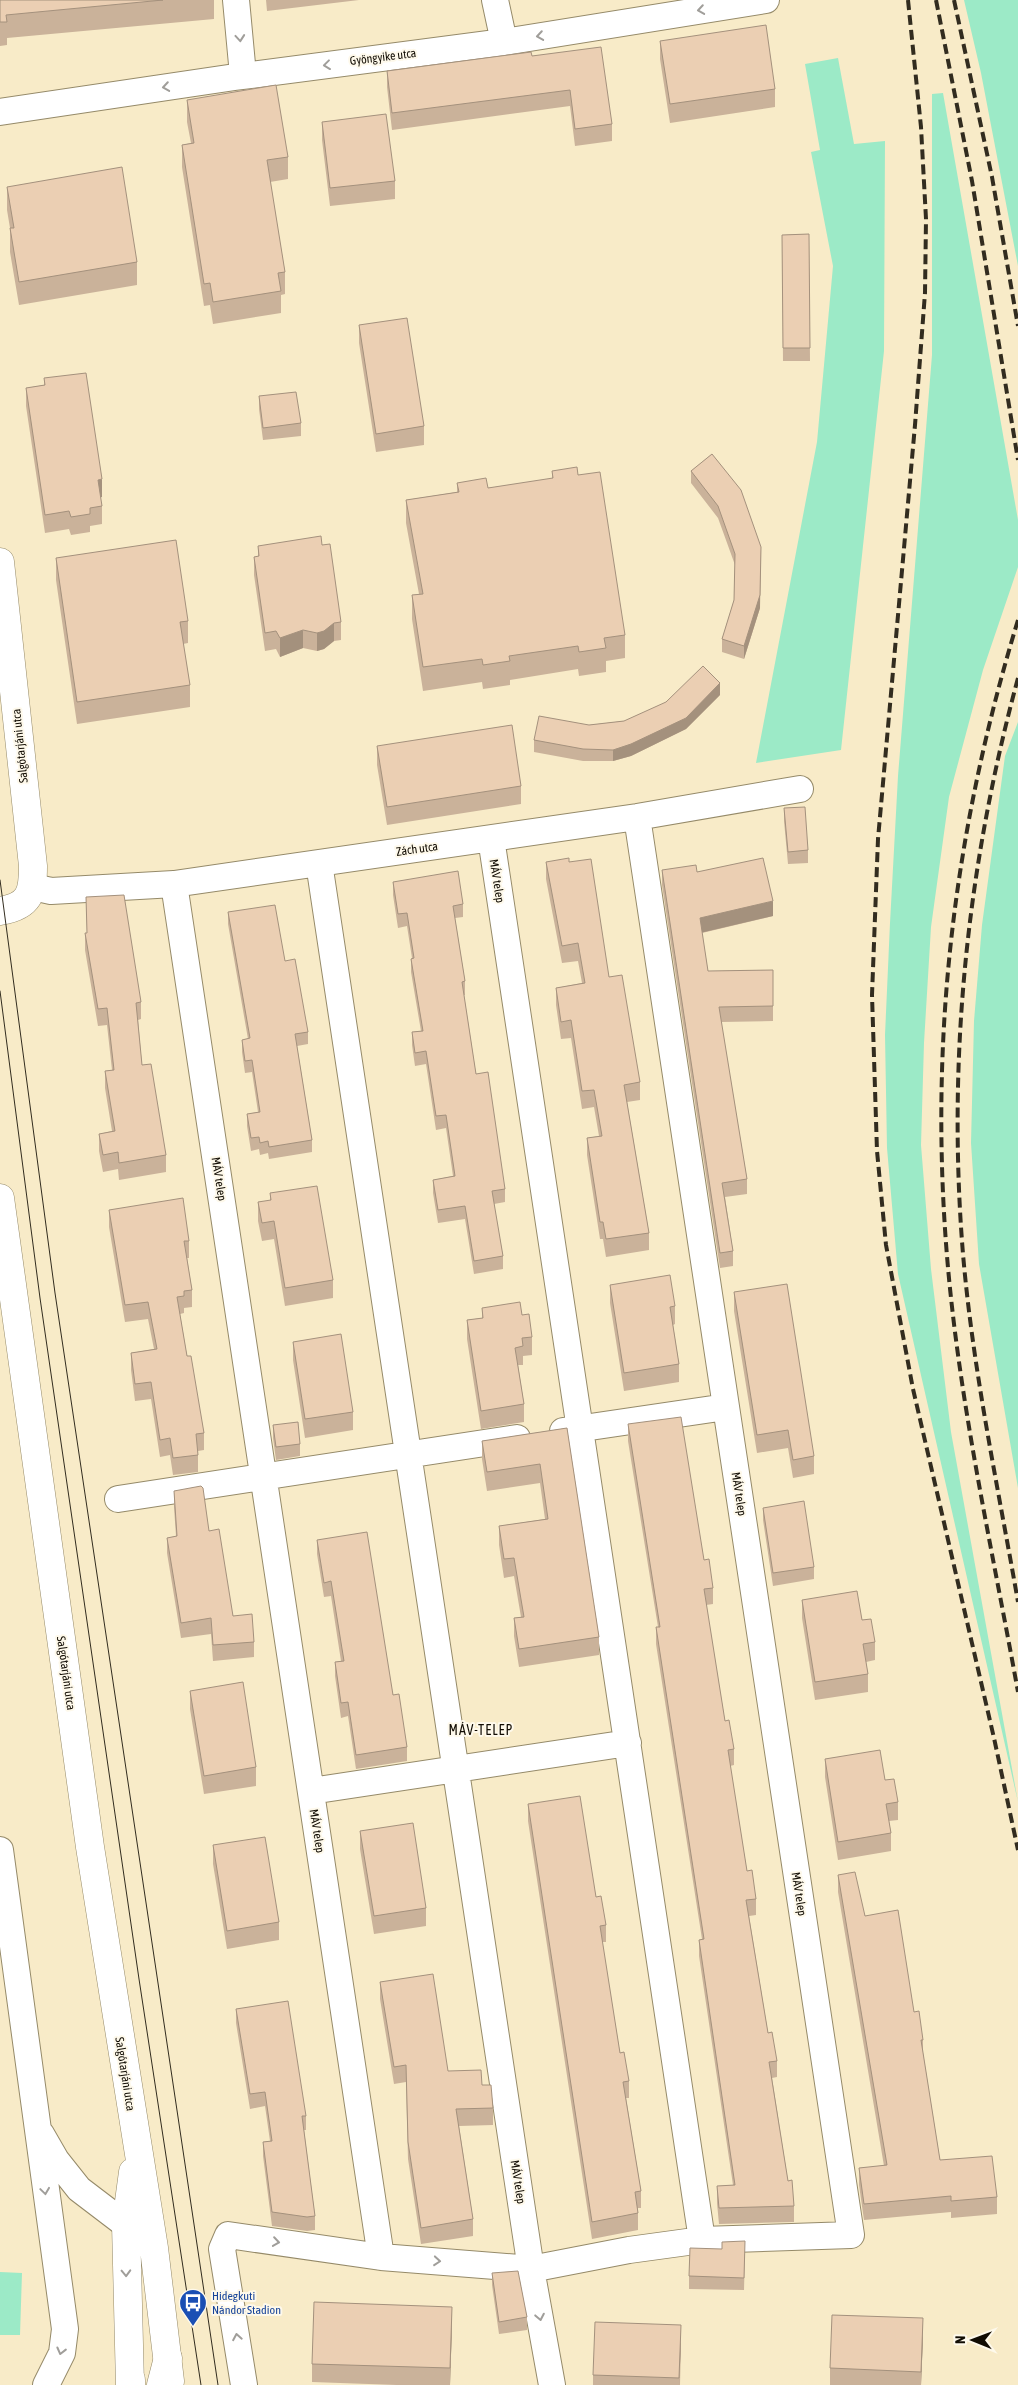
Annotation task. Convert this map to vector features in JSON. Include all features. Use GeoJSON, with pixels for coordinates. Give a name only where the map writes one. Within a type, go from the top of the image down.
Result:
{"type":"FeatureCollection","features":[{"type":"Feature","properties":{"kind":"street"},"geometry":{"type":"LineString","coordinates":[[236,0],[243,76]]}},
{"type":"Feature","properties":{"kind":"street"},"geometry":{"type":"LineString","coordinates":[[495,0],[504,42]]}},
{"type":"Feature","properties":{"kind":"street","name":"Gyöngyike utca"},"geometry":{"type":"LineString","coordinates":[[0,112],[243,76],[504,42],[766,0]]}},
{"type":"Feature","properties":{"kind":"street","name":"Salgótarjáni utca"},"geometry":{"type":"LineString","coordinates":[[0,562],[33,866],[33,887]]}},
{"type":"Feature","properties":{"kind":"street","name":"Zách utca"},"geometry":{"type":"LineString","coordinates":[[33,887],[52,891],[174,884],[637,817],[800,789]]}},
{"type":"Feature","properties":{"kind":"street","name":"MÁV telep"},"geometry":{"type":"LineString","coordinates":[[244,2385],[222,2249],[228,2235],[381,2257],[530,2269],[629,2250],[702,2240],[851,2235],[637,817]]}},
{"type":"Feature","properties":{"kind":"street","name":"MÁV telep"},"geometry":{"type":"LineString","coordinates":[[491,838],[702,2240]]}},
{"type":"Feature","properties":{"kind":"street","name":"MÁV telep"},"geometry":{"type":"LineString","coordinates":[[319,863],[530,2269],[552,2385]]}},
{"type":"Feature","properties":{"kind":"street","name":"MÁV telep"},"geometry":{"type":"LineString","coordinates":[[174,884],[381,2257]]}},
{"type":"Feature","properties":{"kind":"street"},"geometry":{"type":"LineString","coordinates":[[0,911],[12,909],[28,898],[33,887]]}},
{"type":"Feature","properties":{"kind":"street","name":"Salgótarjáni utca"},"geometry":{"type":"LineString","coordinates":[[0,1198],[90,1847],[154,2248],[170,2385]]}},
{"type":"Feature","properties":{"kind":"street"},"geometry":{"type":"LineString","coordinates":[[118,1498],[726,1407]]}},
{"type":"Feature","properties":{"kind":"street","name":"MÁV telep"},"geometry":{"type":"LineString","coordinates":[[311,1791],[628,1743]]}},
{"type":"Feature","properties":{"kind":"street"},"geometry":{"type":"LineString","coordinates":[[0,1851],[65,2329],[62,2353],[46,2385]]}},
{"type":"Feature","properties":{"kind":"street"},"geometry":{"type":"LineString","coordinates":[[36,2125],[56,2160],[79,2189],[126,2224],[154,2248]]}},
{"type":"Feature","properties":{"kind":"street","name":"Salgótarjáni utca"},"geometry":{"type":"LineString","coordinates":[[131,2383],[126,2224],[137,2148]]}},
{"type":"Feature","properties":{"kind":"street"},"geometry":{"type":"LineString","coordinates":[[160,2385],[168,2358]]}},
{"type":"Feature","properties":{"kind":"green space"},"geometry":{"type":"Polygon","coordinates":[[[964,0],[1018,0],[1018,266],[981,73],[964,0]]]}},
{"type":"Feature","properties":{"kind":"green space"},"geometry":{"type":"Polygon","coordinates":[[[838,58],[854,144],[885,141],[884,351],[841,750],[756,763],[817,442],[833,266],[811,152],[820,150],[805,64],[838,58]]]}},
{"type":"Feature","properties":{"kind":"green space"},"geometry":{"type":"Polygon","coordinates":[[[943,93],[1018,520],[1018,567],[983,670],[949,797],[931,927],[924,1043],[921,1145],[931,1269],[951,1432],[1018,1802],[898,1274],[887,1148],[885,1035],[898,776],[932,355],[932,94],[943,93]]]}},
{"type":"Feature","properties":{"kind":"green space"},"geometry":{"type":"Polygon","coordinates":[[[1018,722],[1018,1488],[979,1264],[971,1143],[974,1021],[982,925],[1005,756],[1018,722]]]}},
{"type":"Feature","properties":{"kind":"green space"},"geometry":{"type":"Polygon","coordinates":[[[0,2272],[22,2273],[20,2335],[0,2335],[0,2272]]]}},
{"type":"Feature","properties":{"kind":"building"},"geometry":{"type":"Polygon","coordinates":[[[0,0],[163,0],[6,15],[7,22],[0,22],[0,0]]]}},
{"type":"Feature","properties":{"kind":"building"},"geometry":{"type":"Polygon","coordinates":[[[766,25],[775,89],[670,104],[660,41],[766,25]]]}},
{"type":"Feature","properties":{"kind":"building"},"geometry":{"type":"Polygon","coordinates":[[[601,47],[612,124],[575,129],[570,90],[392,113],[387,71],[531,52],[532,56],[601,47]]]}},
{"type":"Feature","properties":{"kind":"building"},"geometry":{"type":"Polygon","coordinates":[[[276,85],[288,157],[267,160],[285,272],[278,273],[281,291],[213,302],[210,283],[204,284],[182,145],[194,143],[187,100],[276,85]]]}},
{"type":"Feature","properties":{"kind":"building"},"geometry":{"type":"Polygon","coordinates":[[[386,114],[395,181],[330,188],[322,122],[386,114]]]}},
{"type":"Feature","properties":{"kind":"building"},"geometry":{"type":"Polygon","coordinates":[[[122,167],[137,262],[19,282],[10,228],[14,228],[7,187],[122,167]]]}},
{"type":"Feature","properties":{"kind":"building"},"geometry":{"type":"Polygon","coordinates":[[[809,234],[810,348],[783,348],[782,235],[809,234]]]}},
{"type":"Feature","properties":{"kind":"building"},"geometry":{"type":"Polygon","coordinates":[[[407,318],[424,426],[376,434],[359,325],[407,318]]]}},
{"type":"Feature","properties":{"kind":"building"},"geometry":{"type":"Polygon","coordinates":[[[86,373],[102,479],[98,480],[102,506],[90,508],[90,514],[71,517],[69,511],[45,515],[26,388],[45,385],[44,378],[86,373]]]}},
{"type":"Feature","properties":{"kind":"building"},"geometry":{"type":"Polygon","coordinates":[[[296,392],[301,423],[263,428],[259,396],[296,392]]]}},
{"type":"Feature","properties":{"kind":"building"},"geometry":{"type":"Polygon","coordinates":[[[712,454],[741,490],[761,547],[760,595],[744,646],[722,639],[734,600],[735,554],[718,506],[691,471],[712,454]]]}},
{"type":"Feature","properties":{"kind":"building"},"geometry":{"type":"Polygon","coordinates":[[[577,467],[578,475],[600,472],[625,635],[604,638],[606,648],[579,652],[578,646],[509,656],[510,661],[483,665],[482,659],[423,667],[412,595],[423,594],[406,500],[459,492],[457,483],[486,478],[488,488],[553,478],[552,471],[577,467]]]}},
{"type":"Feature","properties":{"kind":"building"},"geometry":{"type":"Polygon","coordinates":[[[321,536],[322,545],[330,544],[341,622],[334,623],[324,631],[317,633],[303,630],[280,638],[276,631],[265,633],[254,557],[259,556],[258,546],[321,536]]]}},
{"type":"Feature","properties":{"kind":"building"},"geometry":{"type":"Polygon","coordinates":[[[176,540],[188,621],[180,622],[190,685],[77,702],[56,558],[176,540]]]}},
{"type":"Feature","properties":{"kind":"building"},"geometry":{"type":"Polygon","coordinates":[[[703,666],[720,683],[686,718],[631,744],[613,750],[583,749],[534,740],[539,716],[589,725],[624,721],[666,702],[703,666]]]}},
{"type":"Feature","properties":{"kind":"building"},"geometry":{"type":"Polygon","coordinates":[[[512,725],[521,786],[387,807],[377,746],[512,725]]]}},
{"type":"Feature","properties":{"kind":"building"},"geometry":{"type":"Polygon","coordinates":[[[805,807],[808,850],[788,852],[784,808],[805,807]]]}},
{"type":"Feature","properties":{"kind":"building"},"geometry":{"type":"Polygon","coordinates":[[[569,858],[569,862],[591,859],[609,977],[622,975],[640,1082],[624,1085],[649,1233],[606,1239],[603,1222],[600,1222],[587,1138],[602,1136],[594,1090],[582,1091],[571,1020],[561,1022],[556,988],[585,983],[578,943],[562,946],[546,862],[569,858]]]}},
{"type":"Feature","properties":{"kind":"building"},"geometry":{"type":"Polygon","coordinates":[[[763,858],[773,901],[700,918],[708,971],[773,970],[773,1006],[719,1007],[747,1179],[722,1183],[733,1251],[720,1253],[662,870],[696,865],[697,872],[763,858]]]}},
{"type":"Feature","properties":{"kind":"building"},"geometry":{"type":"Polygon","coordinates":[[[458,871],[463,904],[453,906],[465,981],[462,982],[476,1074],[488,1072],[505,1189],[492,1191],[503,1256],[474,1261],[465,1206],[438,1210],[433,1180],[455,1176],[446,1115],[436,1116],[426,1051],[415,1053],[412,1032],[423,1031],[411,959],[414,958],[407,913],[398,914],[393,882],[458,871]]]}},
{"type":"Feature","properties":{"kind":"building"},"geometry":{"type":"Polygon","coordinates":[[[124,895],[141,1002],[136,1003],[142,1065],[151,1064],[166,1155],[119,1163],[118,1152],[103,1155],[99,1134],[115,1131],[105,1071],[114,1070],[107,1008],[98,1009],[85,933],[87,933],[86,897],[124,895]]]}},
{"type":"Feature","properties":{"kind":"building"},"geometry":{"type":"Polygon","coordinates":[[[275,905],[285,961],[295,959],[308,1032],[295,1034],[312,1140],[269,1147],[268,1141],[260,1143],[259,1137],[251,1138],[247,1114],[260,1112],[252,1060],[245,1061],[242,1040],[250,1038],[228,912],[275,905]]]}},
{"type":"Feature","properties":{"kind":"building"},"geometry":{"type":"Polygon","coordinates":[[[317,1186],[333,1280],[285,1288],[274,1221],[262,1223],[258,1202],[271,1200],[270,1193],[317,1186]]]}},
{"type":"Feature","properties":{"kind":"building"},"geometry":{"type":"Polygon","coordinates":[[[183,1198],[189,1241],[184,1241],[192,1290],[184,1291],[184,1296],[177,1297],[187,1356],[191,1356],[204,1433],[196,1434],[198,1455],[173,1458],[170,1438],[160,1440],[151,1382],[135,1384],[131,1353],[157,1349],[148,1302],[125,1305],[109,1210],[183,1198]]]}},
{"type":"Feature","properties":{"kind":"building"},"geometry":{"type":"Polygon","coordinates":[[[670,1275],[675,1306],[670,1307],[679,1364],[624,1373],[610,1285],[670,1275]]]}},
{"type":"Feature","properties":{"kind":"building"},"geometry":{"type":"Polygon","coordinates":[[[787,1284],[814,1456],[793,1460],[788,1430],[757,1435],[734,1292],[787,1284]]]}},
{"type":"Feature","properties":{"kind":"building"},"geometry":{"type":"Polygon","coordinates":[[[520,1302],[522,1315],[529,1314],[532,1337],[522,1338],[523,1346],[515,1348],[524,1404],[481,1411],[467,1320],[483,1318],[482,1308],[520,1302]]]}},
{"type":"Feature","properties":{"kind":"building"},"geometry":{"type":"Polygon","coordinates":[[[341,1334],[353,1412],[305,1419],[293,1342],[341,1334]]]}},
{"type":"Feature","properties":{"kind":"building"},"geometry":{"type":"Polygon","coordinates":[[[681,1417],[704,1560],[709,1559],[713,1588],[704,1589],[725,1721],[729,1720],[734,1749],[728,1750],[747,1871],[752,1870],[756,1899],[746,1900],[768,2033],[772,2032],[777,2061],[769,2062],[788,2181],[792,2180],[794,2206],[719,2208],[717,2186],[735,2185],[699,1940],[704,1939],[656,1627],[660,1627],[628,1424],[681,1417]]]}},
{"type":"Feature","properties":{"kind":"building"},"geometry":{"type":"Polygon","coordinates":[[[298,1422],[300,1444],[276,1447],[273,1425],[298,1422]]]}},
{"type":"Feature","properties":{"kind":"building"},"geometry":{"type":"Polygon","coordinates":[[[567,1428],[599,1637],[519,1649],[514,1618],[524,1617],[514,1558],[504,1559],[499,1526],[548,1519],[540,1464],[487,1472],[482,1441],[567,1428]]]}},
{"type":"Feature","properties":{"kind":"building"},"geometry":{"type":"Polygon","coordinates":[[[201,1486],[203,1488],[209,1531],[219,1529],[233,1616],[252,1614],[254,1642],[213,1645],[211,1618],[181,1623],[167,1538],[177,1536],[174,1491],[201,1486]]]}},
{"type":"Feature","properties":{"kind":"building"},"geometry":{"type":"Polygon","coordinates":[[[804,1501],[814,1567],[773,1573],[763,1508],[804,1501]]]}},
{"type":"Feature","properties":{"kind":"building"},"geometry":{"type":"Polygon","coordinates":[[[367,1532],[393,1695],[399,1694],[407,1747],[356,1755],[348,1702],[341,1703],[335,1662],[344,1661],[331,1581],[324,1583],[317,1540],[367,1532]]]}},
{"type":"Feature","properties":{"kind":"building"},"geometry":{"type":"Polygon","coordinates":[[[857,1591],[862,1620],[871,1619],[875,1642],[863,1644],[868,1674],[815,1682],[802,1600],[857,1591]]]}},
{"type":"Feature","properties":{"kind":"building"},"geometry":{"type":"Polygon","coordinates":[[[243,1682],[256,1767],[204,1776],[190,1691],[243,1682]]]}},
{"type":"Feature","properties":{"kind":"building"},"geometry":{"type":"Polygon","coordinates":[[[880,1750],[885,1780],[894,1779],[898,1802],[886,1804],[891,1833],[838,1842],[825,1759],[880,1750]]]}},
{"type":"Feature","properties":{"kind":"building"},"geometry":{"type":"Polygon","coordinates":[[[580,1796],[596,1897],[601,1896],[606,1925],[600,1926],[620,2053],[624,2052],[629,2081],[623,2082],[641,2191],[635,2192],[638,2213],[592,2222],[528,1804],[580,1796]]]}},
{"type":"Feature","properties":{"kind":"building"},"geometry":{"type":"Polygon","coordinates":[[[413,1823],[426,1908],[374,1916],[360,1831],[413,1823]]]}},
{"type":"Feature","properties":{"kind":"building"},"geometry":{"type":"Polygon","coordinates":[[[265,1837],[279,1922],[227,1931],[213,1845],[265,1837]]]}},
{"type":"Feature","properties":{"kind":"building"},"geometry":{"type":"Polygon","coordinates":[[[855,1872],[865,1916],[898,1910],[914,2012],[919,2011],[923,2040],[921,2040],[940,2160],[992,2156],[997,2197],[951,2201],[951,2196],[864,2204],[859,2168],[887,2165],[838,1875],[855,1872]]]}},
{"type":"Feature","properties":{"kind":"building"},"geometry":{"type":"Polygon","coordinates":[[[433,1974],[448,2071],[481,2070],[482,2085],[491,2085],[493,2108],[456,2109],[473,2219],[421,2228],[408,2142],[406,2065],[394,2067],[380,1982],[433,1974]]]}},
{"type":"Feature","properties":{"kind":"building"},"geometry":{"type":"Polygon","coordinates":[[[288,2001],[306,2116],[302,2116],[315,2216],[307,2217],[272,2212],[263,2142],[272,2141],[265,2092],[250,2094],[236,2009],[288,2001]]]}},
{"type":"Feature","properties":{"kind":"building"},"geometry":{"type":"Polygon","coordinates":[[[745,2241],[744,2278],[689,2276],[690,2248],[722,2249],[722,2242],[745,2241]]]}},
{"type":"Feature","properties":{"kind":"building"},"geometry":{"type":"Polygon","coordinates":[[[518,2271],[527,2317],[499,2322],[492,2273],[518,2271]]]}},
{"type":"Feature","properties":{"kind":"building"},"geometry":{"type":"Polygon","coordinates":[[[314,2302],[452,2307],[450,2368],[312,2364],[314,2302]]]}},
{"type":"Feature","properties":{"kind":"building"},"geometry":{"type":"Polygon","coordinates":[[[832,2315],[923,2318],[921,2372],[830,2368],[832,2315]]]}},
{"type":"Feature","properties":{"kind":"building"},"geometry":{"type":"Polygon","coordinates":[[[595,2322],[681,2325],[679,2378],[593,2375],[595,2322]]]}},
{"type":"Feature","properties":{"kind":"tram line"},"geometry":{"type":"LineString","coordinates":[[0,880],[55,1293],[218,2385]]}},
{"type":"Feature","properties":{"kind":"tram line"},"geometry":{"type":"LineString","coordinates":[[0,991],[40,1298],[139,1979],[201,2385]]}},
{"type":"Feature","properties":{"kind":"railway"},"geometry":{"type":"LineString","coordinates":[[908,0],[921,127],[926,219],[925,293],[878,839],[872,995],[877,1151],[886,1245],[913,1389],[1018,1850]]}},
{"type":"Feature","properties":{"kind":"railway"},"geometry":{"type":"LineString","coordinates":[[936,0],[972,181],[1018,460]]}},
{"type":"Feature","properties":{"kind":"railway"},"geometry":{"type":"LineString","coordinates":[[954,0],[992,177],[1018,326]]}},
{"type":"Feature","properties":{"kind":"railway"},"geometry":{"type":"LineString","coordinates":[[1018,620],[977,777],[963,856],[952,935],[945,1014],[942,1094],[942,1174],[952,1311],[977,1475],[1018,1692]]}},
{"type":"Feature","properties":{"kind":"railway"},"geometry":{"type":"LineString","coordinates":[[1018,678],[1000,749],[974,891],[965,963],[958,1108],[959,1181],[967,1298],[987,1429],[1018,1602]]}},
{"type":"Feature","properties":{"kind":"place","name":"Hidegkuti Nándor Stadion"},"geometry":{"type":"Point","coordinates":[193,2327]}},
{"type":"Feature","properties":{"kind":"district","name":"MÁV-TELEP"},"geometry":{"type":"Point","coordinates":[481,1730]}}]}
